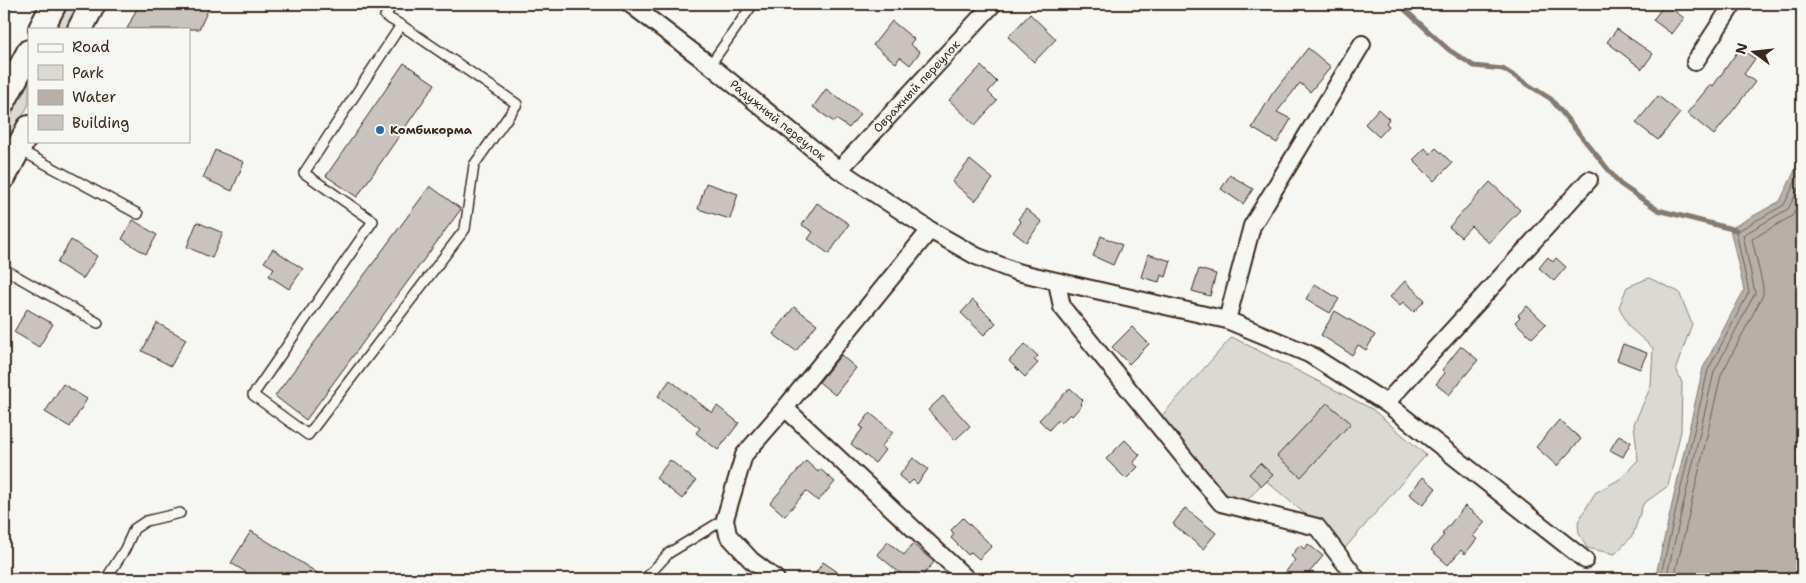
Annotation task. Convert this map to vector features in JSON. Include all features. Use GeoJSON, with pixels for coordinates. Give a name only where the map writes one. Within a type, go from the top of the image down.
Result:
{"type":"FeatureCollection","features":[{"type":"Feature","properties":{"kind":"main road"},"geometry":{"type":"LineString","coordinates":[[42,28],[54,4]]}},
{"type":"Feature","properties":{"kind":"main road"},"geometry":{"type":"LineString","coordinates":[[81,28],[93,4]]}},
{"type":"Feature","properties":{"kind":"main road"},"geometry":{"type":"LineString","coordinates":[[4,100],[28,54]]}},
{"type":"Feature","properties":{"kind":"main road"},"geometry":{"type":"LineString","coordinates":[[4,176],[28,130]]}},
{"type":"Feature","properties":{"kind":"street","name":"Радужный переулок"},"geometry":{"type":"LineString","coordinates":[[630,4],[710,65],[840,170],[930,230],[976,256],[1017,272],[1228,320],[1309,354],[1386,403],[1585,560]]}},
{"type":"Feature","properties":{"kind":"street","name":"Овражный переулок"},"geometry":{"type":"LineString","coordinates":[[840,170],[993,4]]}},
{"type":"Feature","properties":{"kind":"street"},"geometry":{"type":"LineString","coordinates":[[1696,62],[1733,4]]}},
{"type":"Feature","properties":{"kind":"street"},"geometry":{"type":"LineString","coordinates":[[1228,320],[1252,226],[1362,44]]}},
{"type":"Feature","properties":{"kind":"street"},"geometry":{"type":"LineString","coordinates":[[1386,403],[1589,180]]}},
{"type":"Feature","properties":{"kind":"street"},"geometry":{"type":"LineString","coordinates":[[776,579],[751,560],[728,535],[725,519],[744,455],[785,408],[930,230]]}},
{"type":"Feature","properties":{"kind":"street"},"geometry":{"type":"LineString","coordinates":[[1057,282],[1062,307],[1221,503],[1317,527],[1358,579]]}},
{"type":"Feature","properties":{"kind":"street"},"geometry":{"type":"LineString","coordinates":[[785,408],[967,579]]}},
{"type":"Feature","properties":{"kind":"lane"},"geometry":{"type":"LineString","coordinates":[[393,4],[385,16],[401,25],[517,104],[474,166],[465,229],[308,436],[253,396],[373,221],[304,173],[401,25]]}},
{"type":"Feature","properties":{"kind":"lane"},"geometry":{"type":"LineString","coordinates":[[710,65],[753,4]]}},
{"type":"Feature","properties":{"kind":"lane"},"geometry":{"type":"LineString","coordinates":[[18,149],[138,214]]}},
{"type":"Feature","properties":{"kind":"lane"},"geometry":{"type":"LineString","coordinates":[[4,269],[98,323]]}},
{"type":"Feature","properties":{"kind":"lane"},"geometry":{"type":"LineString","coordinates":[[106,579],[125,549],[134,529],[146,521],[180,513]]}},
{"type":"Feature","properties":{"kind":"lane"},"geometry":{"type":"LineString","coordinates":[[645,579],[669,553],[725,519]]}},
{"type":"Feature","properties":{"kind":"green space"},"geometry":{"type":"Polygon","coordinates":[[[68,4],[81,4],[69,28],[56,28],[68,4]]]}},
{"type":"Feature","properties":{"kind":"green space"},"geometry":{"type":"Polygon","coordinates":[[[28,83],[28,106],[4,152],[4,129],[28,83]]]}},
{"type":"Feature","properties":{"kind":"green space"},"geometry":{"type":"Polygon","coordinates":[[[1649,278],[1679,292],[1692,324],[1676,368],[1682,383],[1681,431],[1668,486],[1643,504],[1633,535],[1615,554],[1587,548],[1579,533],[1578,522],[1595,493],[1620,479],[1638,460],[1634,424],[1651,386],[1653,348],[1629,327],[1619,307],[1627,287],[1649,278]]]}},
{"type":"Feature","properties":{"kind":"green space"},"geometry":{"type":"Polygon","coordinates":[[[1232,337],[1372,409],[1426,455],[1345,548],[1265,480],[1245,503],[1212,493],[1157,421],[1232,337]]]}},
{"type":"Feature","properties":{"kind":"water"},"geometry":{"type":"Polygon","coordinates":[[[1802,156],[1802,579],[1655,579],[1703,368],[1744,290],[1730,229],[1780,201],[1802,156]]]}},
{"type":"Feature","properties":{"kind":"building"},"geometry":{"type":"Polygon","coordinates":[[[139,4],[211,4],[199,29],[127,28],[139,4]]]}},
{"type":"Feature","properties":{"kind":"building"},"geometry":{"type":"Polygon","coordinates":[[[1665,4],[1684,18],[1672,34],[1653,20],[1665,4]]]}},
{"type":"Feature","properties":{"kind":"building"},"geometry":{"type":"Polygon","coordinates":[[[1030,14],[1056,39],[1034,62],[1008,37],[1030,14]]]}},
{"type":"Feature","properties":{"kind":"building"},"geometry":{"type":"Polygon","coordinates":[[[892,21],[914,39],[910,44],[920,52],[910,65],[900,57],[896,63],[873,45],[892,21]]]}},
{"type":"Feature","properties":{"kind":"building"},"geometry":{"type":"Polygon","coordinates":[[[1617,29],[1653,54],[1642,69],[1607,42],[1617,29]]]}},
{"type":"Feature","properties":{"kind":"building"},"geometry":{"type":"Polygon","coordinates":[[[1308,48],[1331,67],[1310,92],[1300,83],[1277,112],[1291,119],[1277,143],[1252,128],[1272,94],[1308,48]]]}},
{"type":"Feature","properties":{"kind":"building"},"geometry":{"type":"Polygon","coordinates":[[[1740,48],[1755,59],[1744,74],[1755,82],[1714,135],[1687,113],[1711,84],[1713,86],[1740,48]]]}},
{"type":"Feature","properties":{"kind":"building","name":"Комбикорма"},"geometry":{"type":"Polygon","coordinates":[[[404,63],[435,84],[357,197],[326,176],[404,63]]]}},
{"type":"Feature","properties":{"kind":"building"},"geometry":{"type":"Polygon","coordinates":[[[981,66],[997,82],[988,92],[997,101],[975,125],[949,100],[981,66]]]}},
{"type":"Feature","properties":{"kind":"building"},"geometry":{"type":"Polygon","coordinates":[[[826,89],[860,114],[849,128],[836,119],[834,122],[813,107],[826,89]]]}},
{"type":"Feature","properties":{"kind":"building"},"geometry":{"type":"Polygon","coordinates":[[[1658,96],[1680,113],[1658,140],[1636,123],[1658,96]]]}},
{"type":"Feature","properties":{"kind":"building"},"geometry":{"type":"Polygon","coordinates":[[[1378,109],[1389,119],[1386,123],[1389,126],[1379,137],[1365,124],[1378,109]]]}},
{"type":"Feature","properties":{"kind":"building"},"geometry":{"type":"Polygon","coordinates":[[[1425,148],[1430,154],[1436,148],[1452,163],[1434,181],[1413,160],[1425,148]]]}},
{"type":"Feature","properties":{"kind":"building"},"geometry":{"type":"Polygon","coordinates":[[[215,150],[244,162],[232,191],[203,178],[215,150]]]}},
{"type":"Feature","properties":{"kind":"building"},"geometry":{"type":"Polygon","coordinates":[[[970,160],[993,179],[975,201],[952,182],[970,160]]]}},
{"type":"Feature","properties":{"kind":"building"},"geometry":{"type":"Polygon","coordinates":[[[1230,175],[1253,189],[1243,204],[1221,189],[1230,175]]]}},
{"type":"Feature","properties":{"kind":"building"},"geometry":{"type":"Polygon","coordinates":[[[1490,182],[1520,210],[1489,243],[1471,226],[1461,237],[1449,227],[1490,182]]]}},
{"type":"Feature","properties":{"kind":"building"},"geometry":{"type":"Polygon","coordinates":[[[706,183],[738,194],[730,219],[698,209],[706,183]]]}},
{"type":"Feature","properties":{"kind":"building"},"geometry":{"type":"Polygon","coordinates":[[[430,186],[461,209],[306,420],[275,396],[430,186]]]}},
{"type":"Feature","properties":{"kind":"building"},"geometry":{"type":"Polygon","coordinates":[[[817,203],[849,224],[829,254],[808,239],[813,232],[802,225],[817,203]]]}},
{"type":"Feature","properties":{"kind":"building"},"geometry":{"type":"Polygon","coordinates":[[[1026,209],[1042,222],[1026,242],[1013,232],[1021,222],[1018,219],[1026,209]]]}},
{"type":"Feature","properties":{"kind":"building"},"geometry":{"type":"Polygon","coordinates":[[[133,220],[157,235],[146,254],[122,239],[133,220]]]}},
{"type":"Feature","properties":{"kind":"building"},"geometry":{"type":"Polygon","coordinates":[[[197,222],[223,233],[212,258],[187,247],[197,222]]]}},
{"type":"Feature","properties":{"kind":"building"},"geometry":{"type":"Polygon","coordinates":[[[1101,236],[1122,245],[1113,265],[1093,256],[1101,236]]]}},
{"type":"Feature","properties":{"kind":"building"},"geometry":{"type":"Polygon","coordinates":[[[71,240],[97,256],[83,279],[57,263],[71,240]]]}},
{"type":"Feature","properties":{"kind":"building"},"geometry":{"type":"Polygon","coordinates":[[[273,249],[303,269],[289,289],[269,276],[274,268],[264,262],[273,249]]]}},
{"type":"Feature","properties":{"kind":"building"},"geometry":{"type":"Polygon","coordinates":[[[1148,254],[1171,261],[1166,277],[1161,275],[1159,282],[1141,277],[1148,254]]]}},
{"type":"Feature","properties":{"kind":"building"},"geometry":{"type":"Polygon","coordinates":[[[1548,257],[1553,262],[1556,258],[1566,267],[1554,281],[1539,268],[1548,257]]]}},
{"type":"Feature","properties":{"kind":"building"},"geometry":{"type":"Polygon","coordinates":[[[1199,269],[1216,274],[1210,296],[1192,291],[1199,269]]]}},
{"type":"Feature","properties":{"kind":"building"},"geometry":{"type":"Polygon","coordinates":[[[1405,281],[1425,300],[1414,312],[1403,302],[1400,306],[1390,297],[1405,281]]]}},
{"type":"Feature","properties":{"kind":"building"},"geometry":{"type":"Polygon","coordinates":[[[1315,284],[1339,299],[1330,313],[1306,299],[1315,284]]]}},
{"type":"Feature","properties":{"kind":"building"},"geometry":{"type":"Polygon","coordinates":[[[973,300],[996,323],[984,335],[961,313],[973,300]]]}},
{"type":"Feature","properties":{"kind":"building"},"geometry":{"type":"Polygon","coordinates":[[[1527,306],[1546,324],[1532,338],[1515,322],[1520,317],[1518,315],[1527,306]]]}},
{"type":"Feature","properties":{"kind":"building"},"geometry":{"type":"Polygon","coordinates":[[[794,307],[817,324],[796,351],[773,334],[794,307]]]}},
{"type":"Feature","properties":{"kind":"building"},"geometry":{"type":"Polygon","coordinates":[[[27,309],[53,324],[39,347],[14,332],[27,309]]]}},
{"type":"Feature","properties":{"kind":"building"},"geometry":{"type":"Polygon","coordinates":[[[1335,311],[1375,335],[1366,350],[1358,345],[1352,355],[1321,335],[1335,311]]]}},
{"type":"Feature","properties":{"kind":"building"},"geometry":{"type":"Polygon","coordinates":[[[157,323],[186,339],[171,366],[142,351],[157,323]]]}},
{"type":"Feature","properties":{"kind":"building"},"geometry":{"type":"Polygon","coordinates":[[[1132,327],[1149,344],[1129,364],[1112,347],[1132,327]]]}},
{"type":"Feature","properties":{"kind":"building"},"geometry":{"type":"Polygon","coordinates":[[[1025,344],[1038,356],[1034,360],[1038,363],[1025,377],[1009,361],[1025,344]]]}},
{"type":"Feature","properties":{"kind":"building"},"geometry":{"type":"Polygon","coordinates":[[[1623,344],[1647,353],[1640,369],[1617,360],[1623,344]]]}},
{"type":"Feature","properties":{"kind":"building"},"geometry":{"type":"Polygon","coordinates":[[[1461,346],[1478,360],[1449,395],[1436,384],[1445,373],[1442,370],[1461,346]]]}},
{"type":"Feature","properties":{"kind":"building"},"geometry":{"type":"Polygon","coordinates":[[[841,355],[856,368],[835,395],[819,382],[841,355]]]}},
{"type":"Feature","properties":{"kind":"building"},"geometry":{"type":"Polygon","coordinates":[[[670,380],[712,413],[717,406],[739,423],[718,450],[696,433],[700,428],[658,396],[670,380]]]}},
{"type":"Feature","properties":{"kind":"building"},"geometry":{"type":"Polygon","coordinates":[[[63,384],[87,399],[70,427],[45,412],[63,384]]]}},
{"type":"Feature","properties":{"kind":"building"},"geometry":{"type":"Polygon","coordinates":[[[1070,388],[1083,400],[1080,403],[1082,405],[1072,416],[1070,414],[1061,423],[1058,420],[1049,430],[1039,420],[1070,388]]]}},
{"type":"Feature","properties":{"kind":"building"},"geometry":{"type":"Polygon","coordinates":[[[943,396],[970,426],[955,440],[928,410],[943,396]]]}},
{"type":"Feature","properties":{"kind":"building"},"geometry":{"type":"Polygon","coordinates":[[[1327,403],[1351,423],[1301,477],[1277,456],[1327,403]]]}},
{"type":"Feature","properties":{"kind":"building"},"geometry":{"type":"Polygon","coordinates":[[[870,413],[893,432],[881,447],[885,450],[875,463],[851,444],[863,428],[860,426],[870,413]]]}},
{"type":"Feature","properties":{"kind":"building"},"geometry":{"type":"Polygon","coordinates":[[[1559,420],[1581,439],[1557,466],[1536,447],[1559,420]]]}},
{"type":"Feature","properties":{"kind":"building"},"geometry":{"type":"Polygon","coordinates":[[[1619,435],[1631,442],[1623,457],[1610,450],[1619,435]]]}},
{"type":"Feature","properties":{"kind":"building"},"geometry":{"type":"Polygon","coordinates":[[[1125,440],[1140,455],[1133,463],[1138,467],[1126,479],[1106,459],[1125,440]]]}},
{"type":"Feature","properties":{"kind":"building"},"geometry":{"type":"Polygon","coordinates":[[[913,458],[928,469],[917,484],[913,480],[909,484],[899,476],[913,458]]]}},
{"type":"Feature","properties":{"kind":"building"},"geometry":{"type":"Polygon","coordinates":[[[670,460],[696,481],[682,499],[656,478],[670,460]]]}},
{"type":"Feature","properties":{"kind":"building"},"geometry":{"type":"Polygon","coordinates":[[[806,461],[818,472],[820,469],[835,482],[818,501],[806,491],[785,516],[770,503],[806,461]]]}},
{"type":"Feature","properties":{"kind":"building"},"geometry":{"type":"Polygon","coordinates":[[[1260,463],[1273,475],[1262,486],[1249,474],[1260,463]]]}},
{"type":"Feature","properties":{"kind":"building"},"geometry":{"type":"Polygon","coordinates":[[[1423,477],[1436,488],[1423,505],[1409,494],[1423,477]]]}},
{"type":"Feature","properties":{"kind":"building"},"geometry":{"type":"Polygon","coordinates":[[[1465,506],[1485,522],[1473,536],[1477,539],[1465,554],[1461,550],[1448,565],[1431,550],[1465,506]]]}},
{"type":"Feature","properties":{"kind":"building"},"geometry":{"type":"Polygon","coordinates":[[[1185,508],[1216,533],[1203,549],[1173,524],[1185,508]]]}},
{"type":"Feature","properties":{"kind":"building"},"geometry":{"type":"Polygon","coordinates":[[[963,518],[992,546],[979,559],[971,552],[968,555],[951,538],[954,534],[951,530],[963,518]]]}},
{"type":"Feature","properties":{"kind":"building"},"geometry":{"type":"Polygon","coordinates":[[[251,531],[327,579],[257,579],[231,563],[251,531]]]}},
{"type":"Feature","properties":{"kind":"building"},"geometry":{"type":"Polygon","coordinates":[[[888,542],[904,555],[913,544],[934,562],[920,579],[907,579],[877,554],[888,542]]]}},
{"type":"Feature","properties":{"kind":"building"},"geometry":{"type":"Polygon","coordinates":[[[1308,544],[1323,556],[1304,579],[1280,579],[1295,560],[1291,556],[1300,545],[1304,549],[1308,544]]]}},
{"type":"Feature","properties":{"kind":"building"},"geometry":{"type":"Polygon","coordinates":[[[823,562],[848,579],[823,579],[815,574],[823,562]]]}},
{"type":"Feature","properties":{"kind":"waterway"},"geometry":{"type":"LineString","coordinates":[[1388,4],[1403,8],[1449,50],[1474,66],[1503,69],[1551,99],[1620,184],[1658,210],[1736,230]]}},
{"type":"Feature","properties":{"kind":"place","name":"Комбикорма"},"geometry":{"type":"Point","coordinates":[380,130]}}]}
